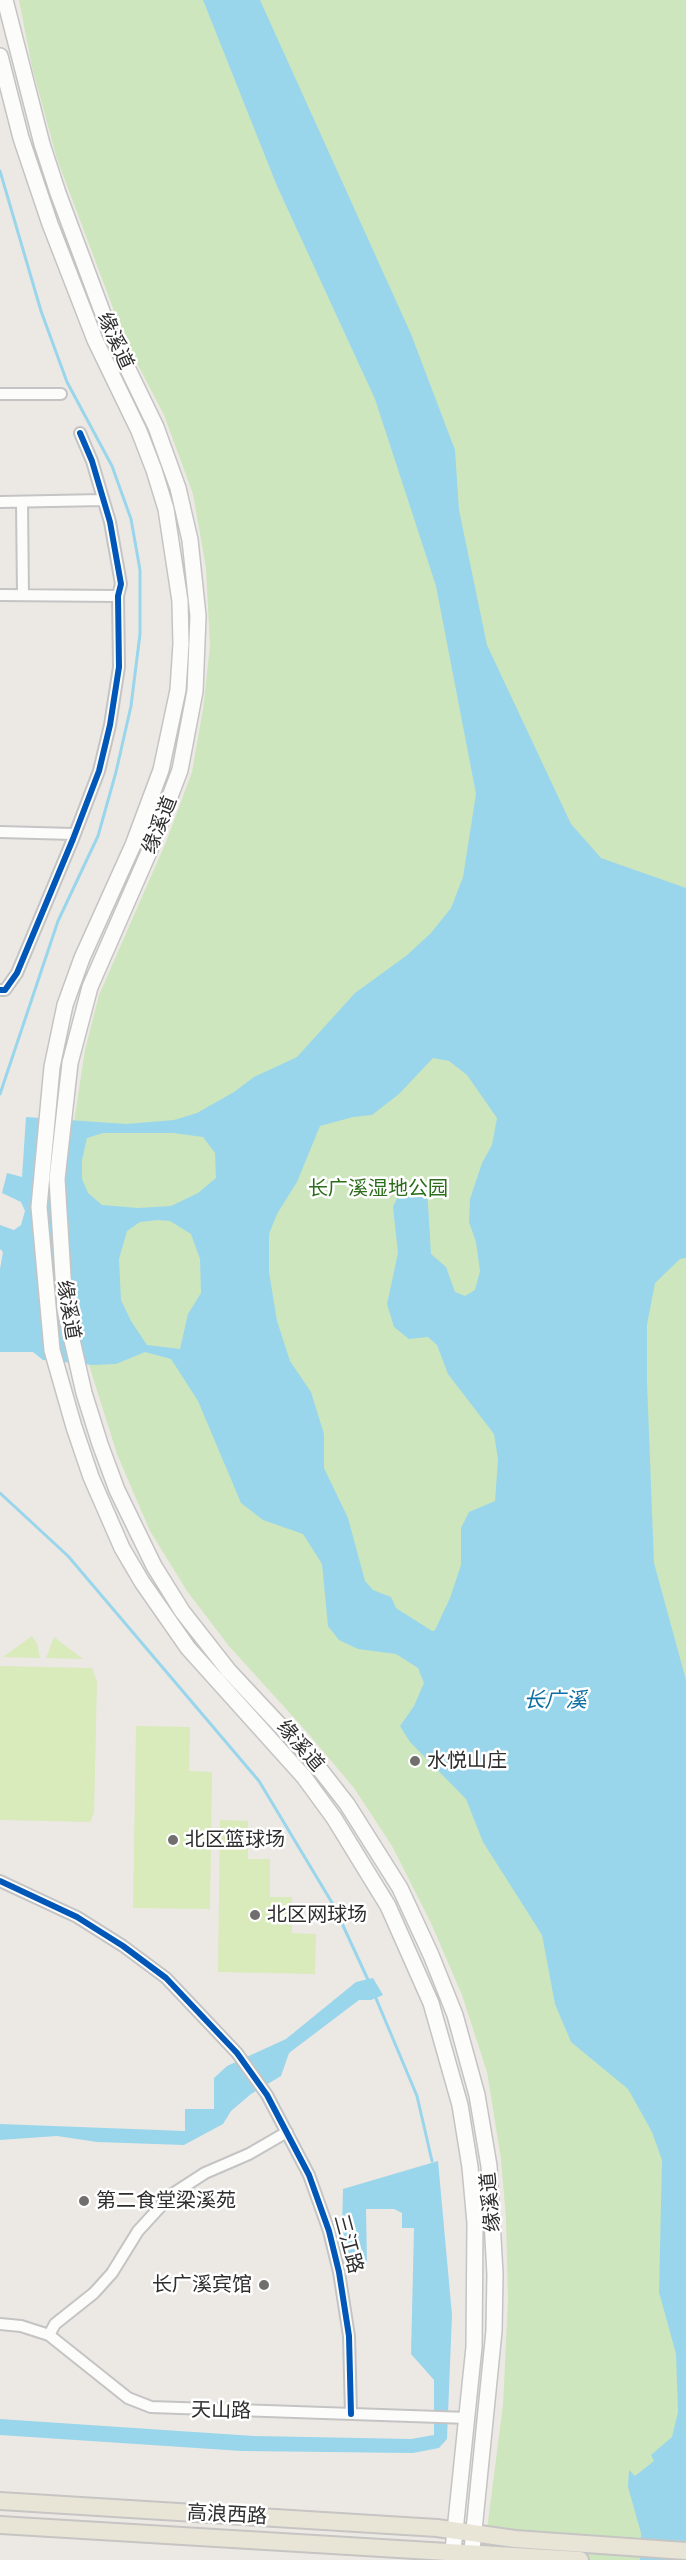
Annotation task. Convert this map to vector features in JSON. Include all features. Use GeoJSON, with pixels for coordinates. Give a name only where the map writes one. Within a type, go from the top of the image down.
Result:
{"type":"FeatureCollection","features":[{"type":"Feature","properties":{"kind":"main road","name":"缘溪道"},"geometry":{"type":"LineString","coordinates":[[5,0],[39,134],[58,193],[102,313],[156,427],[178,488],[190,540],[198,604],[195,691],[180,770],[150,852],[90,987],[70,1063],[57,1179],[65,1309],[84,1393],[117,1490],[154,1566],[182,1611],[229,1671],[315,1763],[347,1804],[400,1888],[431,1955],[455,2015],[477,2095],[489,2166],[494,2227],[494,2331],[471,2557]]}},
{"type":"Feature","properties":{"kind":"main road","name":"缘溪道"},"geometry":{"type":"LineString","coordinates":[[0,56],[21,138],[50,224],[95,340],[139,431],[154,470],[166,509],[180,601],[181,644],[178,690],[161,770],[133,845],[82,958],[65,1005],[56,1044],[46,1111],[39,1207],[52,1350],[74,1427],[106,1512],[142,1582],[188,1648],[215,1681],[304,1777],[334,1818],[388,1906],[431,2003],[460,2105],[470,2167],[477,2277],[452,2557]]}},
{"type":"Feature","properties":{"kind":"main road","name":"高浪西路"},"geometry":{"type":"LineString","coordinates":[[0,2501],[454,2530],[473,2532],[514,2547]]}},
{"type":"Feature","properties":{"kind":"main road","name":"高浪西路"},"geometry":{"type":"LineString","coordinates":[[0,2525],[452,2557],[471,2557],[514,2547]]}},
{"type":"Feature","properties":{"kind":"main road"},"geometry":{"type":"LineString","coordinates":[[514,2547],[686,2551]]}},
{"type":"Feature","properties":{"kind":"main road"},"geometry":{"type":"LineString","coordinates":[[514,2547],[580,2560]]}},
{"type":"Feature","properties":{"kind":"street"},"geometry":{"type":"LineString","coordinates":[[0,394],[61,394]]}},
{"type":"Feature","properties":{"kind":"street"},"geometry":{"type":"LineString","coordinates":[[0,990],[5,990],[17,973],[99,771],[110,724],[119,667],[118,596],[121,584],[103,500],[92,461],[80,433]]}},
{"type":"Feature","properties":{"kind":"street"},"geometry":{"type":"LineString","coordinates":[[0,502],[103,500]]}},
{"type":"Feature","properties":{"kind":"street"},"geometry":{"type":"LineString","coordinates":[[22,502],[23,595]]}},
{"type":"Feature","properties":{"kind":"street"},"geometry":{"type":"LineString","coordinates":[[0,595],[118,596]]}},
{"type":"Feature","properties":{"kind":"street"},"geometry":{"type":"LineString","coordinates":[[0,832],[74,834]]}},
{"type":"Feature","properties":{"kind":"street","name":"三江路"},"geometry":{"type":"LineString","coordinates":[[0,1881],[77,1917],[123,1946],[166,1978],[237,2053],[267,2095],[309,2175],[329,2231],[339,2272],[349,2336],[351,2414]]}},
{"type":"Feature","properties":{"kind":"street"},"geometry":{"type":"LineString","coordinates":[[49,2335],[56,2324],[94,2293],[112,2273],[138,2231],[171,2194],[205,2173],[249,2154],[287,2132]]}},
{"type":"Feature","properties":{"kind":"street","name":"天山路"},"geometry":{"type":"LineString","coordinates":[[0,2324],[21,2326],[49,2335],[128,2398],[151,2407],[463,2418]]}},
{"type":"Feature","properties":{"kind":"green space","name":"长广溪湿地公园"},"geometry":{"type":"Polygon","coordinates":[[[19,0],[686,0],[686,2560],[483,2560],[503,2405],[508,2301],[506,2219],[501,2159],[487,2072],[462,1995],[431,1923],[392,1846],[354,1788],[228,1645],[187,1591],[150,1531],[117,1454],[89,1365],[75,1276],[70,1188],[74,1122],[85,1050],[99,995],[166,842],[192,772],[203,709],[210,646],[206,568],[193,494],[164,415],[125,340],[57,159],[32,67],[19,0]]]}},
{"type":"Feature","properties":{"kind":"green space"},"geometry":{"type":"Polygon","coordinates":[[[32,1636],[37,1644],[40,1658],[3,1657],[32,1636]]]}},
{"type":"Feature","properties":{"kind":"green space"},"geometry":{"type":"Polygon","coordinates":[[[54,1637],[83,1659],[46,1658],[54,1637]]]}},
{"type":"Feature","properties":{"kind":"green space"},"geometry":{"type":"Polygon","coordinates":[[[0,1666],[92,1668],[97,1682],[94,1813],[90,1822],[0,1820],[0,1666]]]}},
{"type":"Feature","properties":{"kind":"green space","name":"北区篮球场"},"geometry":{"type":"Polygon","coordinates":[[[136,1726],[190,1727],[189,1771],[212,1772],[210,1909],[133,1908],[136,1726]]]}},
{"type":"Feature","properties":{"kind":"green space","name":"北区网球场"},"geometry":{"type":"Polygon","coordinates":[[[220,1820],[248,1821],[248,1859],[270,1859],[270,1897],[292,1897],[292,1933],[316,1934],[315,1974],[218,1972],[220,1820]]]}},
{"type":"Feature","properties":{"kind":"water","name":"长广溪"},"geometry":{"type":"Polygon","coordinates":[[[203,0],[260,0],[411,334],[455,450],[459,510],[487,645],[571,824],[601,858],[686,888],[686,1258],[680,1259],[655,1283],[647,1325],[647,1382],[654,1563],[686,1680],[686,2560],[640,2560],[641,2533],[628,2487],[629,2470],[635,2476],[654,2461],[651,2455],[672,2437],[678,2412],[676,2354],[659,2292],[662,2160],[652,2132],[628,2089],[571,2042],[555,2004],[542,1935],[483,1842],[466,1799],[410,1742],[400,1726],[414,1706],[424,1683],[418,1668],[396,1654],[358,1649],[339,1640],[328,1626],[322,1564],[303,1534],[263,1520],[241,1503],[198,1401],[171,1359],[145,1352],[116,1364],[93,1365],[43,1360],[33,1352],[0,1352],[0,1269],[3,1252],[0,1249],[0,1225],[14,1230],[21,1225],[25,1211],[21,1202],[2,1193],[7,1173],[22,1177],[26,1117],[126,1124],[174,1120],[197,1113],[234,1092],[254,1077],[297,1057],[355,993],[406,956],[431,933],[451,908],[463,877],[476,794],[436,586],[375,399],[277,186],[203,0]],[[433,1058],[399,1094],[372,1115],[353,1117],[320,1126],[297,1182],[277,1214],[269,1234],[269,1272],[277,1321],[290,1361],[311,1392],[324,1434],[324,1468],[348,1518],[365,1581],[373,1590],[391,1597],[406,1630],[418,1637],[435,1630],[450,1598],[461,1565],[461,1528],[469,1512],[495,1501],[498,1459],[494,1434],[448,1374],[437,1345],[428,1337],[409,1339],[394,1327],[387,1304],[398,1253],[393,1207],[399,1194],[427,1187],[431,1254],[446,1267],[455,1292],[465,1296],[475,1290],[480,1271],[476,1242],[469,1222],[470,1199],[482,1163],[492,1145],[497,1118],[467,1075],[449,1061],[433,1058]],[[103,1133],[87,1138],[82,1160],[82,1179],[88,1193],[102,1205],[138,1208],[171,1206],[198,1193],[216,1178],[215,1153],[203,1137],[173,1133],[103,1133]],[[170,1221],[140,1222],[127,1231],[119,1259],[121,1300],[131,1321],[147,1345],[180,1349],[188,1314],[201,1293],[200,1259],[191,1234],[170,1221]]]}},
{"type":"Feature","properties":{"kind":"water"},"geometry":{"type":"Polygon","coordinates":[[[373,1978],[383,1995],[371,2000],[359,2000],[289,2053],[281,2076],[251,2094],[231,2111],[223,2124],[184,2145],[97,2142],[57,2136],[0,2140],[0,2124],[185,2131],[185,2109],[214,2109],[214,2078],[227,2066],[286,2039],[356,1982],[373,1978]]]}},
{"type":"Feature","properties":{"kind":"water"},"geometry":{"type":"Polygon","coordinates":[[[438,2161],[452,2315],[447,2439],[439,2448],[413,2453],[242,2451],[0,2435],[0,2419],[254,2436],[411,2439],[434,2435],[434,2380],[411,2354],[414,2228],[402,2228],[402,2213],[394,2209],[366,2209],[367,2265],[352,2265],[342,2228],[343,2189],[438,2161]]]}},
{"type":"Feature","properties":{"kind":"waterway"},"geometry":{"type":"LineString","coordinates":[[0,171],[41,311],[67,382],[112,466],[131,519],[140,570],[140,634],[131,706],[116,772],[98,836],[58,921],[0,1094]]}},
{"type":"Feature","properties":{"kind":"waterway"},"geometry":{"type":"LineString","coordinates":[[0,1493],[68,1556],[259,1781],[334,1906],[369,1982]]}},
{"type":"Feature","properties":{"kind":"waterway"},"geometry":{"type":"LineString","coordinates":[[384,1610],[441,1646]]}},
{"type":"Feature","properties":{"kind":"waterway"},"geometry":{"type":"LineString","coordinates":[[375,1996],[417,2096],[432,2161]]}},
{"type":"Feature","properties":{"kind":"cycle path"},"geometry":{"type":"LineString","coordinates":[[0,990],[5,990],[17,973],[99,771],[110,725],[119,667],[118,596],[121,584],[110,522],[92,461],[80,433]]}},
{"type":"Feature","properties":{"kind":"cycle path"},"geometry":{"type":"LineString","coordinates":[[0,1881],[77,1917],[123,1946],[166,1978],[237,2053],[267,2095],[309,2175],[329,2231],[339,2272],[349,2336],[351,2414]]}},
{"type":"Feature","properties":{"kind":"place","name":"水悦山庄"},"geometry":{"type":"Point","coordinates":[415,1761]}},
{"type":"Feature","properties":{"kind":"place","name":"北区篮球场"},"geometry":{"type":"Point","coordinates":[173,1840]}},
{"type":"Feature","properties":{"kind":"place","name":"北区网球场"},"geometry":{"type":"Point","coordinates":[255,1915]}},
{"type":"Feature","properties":{"kind":"place","name":"第二食堂梁溪苑"},"geometry":{"type":"Point","coordinates":[84,2201]}},
{"type":"Feature","properties":{"kind":"place","name":"长广溪宾馆"},"geometry":{"type":"Point","coordinates":[264,2285]}}]}
